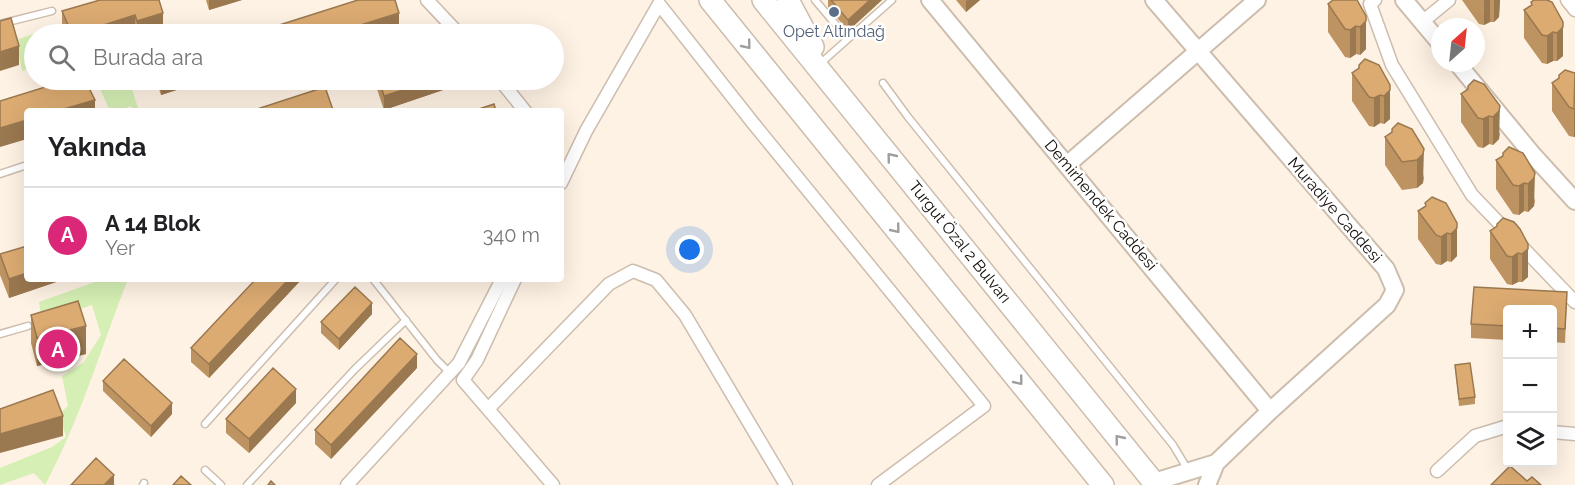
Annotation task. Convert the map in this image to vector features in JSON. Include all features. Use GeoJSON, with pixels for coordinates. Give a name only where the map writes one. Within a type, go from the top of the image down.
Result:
{"type":"FeatureCollection","features":[{"type":"Feature","properties":{"kind":"highway"},"geometry":{"type":"LineString","coordinates":[[700,0],[715,5],[1103,485]]}},
{"type":"Feature","properties":{"kind":"highway","name":"Turgut Özal 2 Bulvarı"},"geometry":{"type":"LineString","coordinates":[[763,0],[1155,483]]}},
{"type":"Feature","properties":{"kind":"highway"},"geometry":{"type":"LineString","coordinates":[[789,1],[837,89]]}},
{"type":"Feature","properties":{"kind":"street"},"geometry":{"type":"LineString","coordinates":[[427,0],[450,24]]}},
{"type":"Feature","properties":{"kind":"street","name":"Demirhendek Caddesi"},"geometry":{"type":"LineString","coordinates":[[930,0],[1270,411]]}},
{"type":"Feature","properties":{"kind":"street","name":"Muradiye Caddesi"},"geometry":{"type":"LineString","coordinates":[[1154,0],[1386,269],[1395,290],[1387,305],[1216,463]]}},
{"type":"Feature","properties":{"kind":"street"},"geometry":{"type":"LineString","coordinates":[[1068,164],[1257,0]]}},
{"type":"Feature","properties":{"kind":"street"},"geometry":{"type":"LineString","coordinates":[[1375,0],[1370,4],[1392,65],[1472,195],[1575,302]]}},
{"type":"Feature","properties":{"kind":"street"},"geometry":{"type":"LineString","coordinates":[[1404,0],[1431,32]]}},
{"type":"Feature","properties":{"kind":"street"},"geometry":{"type":"LineString","coordinates":[[1422,22],[1449,0]]}},
{"type":"Feature","properties":{"kind":"street"},"geometry":{"type":"LineString","coordinates":[[1567,0],[1575,10]]}},
{"type":"Feature","properties":{"kind":"street"},"geometry":{"type":"LineString","coordinates":[[564,177],[586,131],[659,4],[984,406],[878,485]]}},
{"type":"Feature","properties":{"kind":"street"},"geometry":{"type":"LineString","coordinates":[[1465,72],[1574,198]]}},
{"type":"Feature","properties":{"kind":"street"},"geometry":{"type":"LineString","coordinates":[[508,90],[523,108]]}},
{"type":"Feature","properties":{"kind":"street"},"geometry":{"type":"LineString","coordinates":[[488,409],[609,285],[633,272],[656,280],[685,315],[786,485]]}},
{"type":"Feature","properties":{"kind":"street"},"geometry":{"type":"LineString","coordinates":[[347,485],[451,373],[467,350],[501,282]]}},
{"type":"Feature","properties":{"kind":"street"},"geometry":{"type":"LineString","coordinates":[[514,282],[477,360],[463,380],[553,485]]}},
{"type":"Feature","properties":{"kind":"street"},"geometry":{"type":"LineString","coordinates":[[1437,471],[1475,436],[1503,428]]}},
{"type":"Feature","properties":{"kind":"street"},"geometry":{"type":"LineString","coordinates":[[1557,432],[1575,434]]}},
{"type":"Feature","properties":{"kind":"street"},"geometry":{"type":"LineString","coordinates":[[1155,483],[1188,470],[1216,463]]}},
{"type":"Feature","properties":{"kind":"street"},"geometry":{"type":"LineString","coordinates":[[1207,485],[1216,463]]}},
{"type":"Feature","properties":{"kind":"lane"},"geometry":{"type":"LineString","coordinates":[[815,0],[848,39]]}},
{"type":"Feature","properties":{"kind":"lane"},"geometry":{"type":"LineString","coordinates":[[822,62],[892,0]]}},
{"type":"Feature","properties":{"kind":"lane"},"geometry":{"type":"LineString","coordinates":[[0,24],[52,11]]}},
{"type":"Feature","properties":{"kind":"lane"},"geometry":{"type":"LineString","coordinates":[[884,83],[908,117],[1173,445],[1188,470]]}},
{"type":"Feature","properties":{"kind":"lane"},"geometry":{"type":"LineString","coordinates":[[0,174],[24,166]]}},
{"type":"Feature","properties":{"kind":"lane"},"geometry":{"type":"LineString","coordinates":[[205,424],[333,282]]}},
{"type":"Feature","properties":{"kind":"lane"},"geometry":{"type":"LineString","coordinates":[[375,282],[436,360],[451,373]]}},
{"type":"Feature","properties":{"kind":"lane"},"geometry":{"type":"LineString","coordinates":[[247,485],[355,369],[406,320]]}},
{"type":"Feature","properties":{"kind":"lane"},"geometry":{"type":"LineString","coordinates":[[0,334],[28,326]]}},
{"type":"Feature","properties":{"kind":"lane"},"geometry":{"type":"LineString","coordinates":[[205,470],[221,485]]}},
{"type":"Feature","properties":{"kind":"green space"},"geometry":{"type":"Polygon","coordinates":[[[24,37],[24,70],[22,71],[16,40],[24,37]]]}},
{"type":"Feature","properties":{"kind":"green space"},"geometry":{"type":"Polygon","coordinates":[[[101,90],[132,90],[138,108],[131,106],[109,108],[101,90]]]}},
{"type":"Feature","properties":{"kind":"green space"},"geometry":{"type":"Polygon","coordinates":[[[95,282],[127,282],[80,409],[45,485],[34,473],[0,485],[0,468],[52,447],[66,437],[59,414],[68,406],[62,376],[83,363],[101,335],[92,305],[42,323],[39,302],[95,282]]]}},
{"type":"Feature","properties":{"kind":"building"},"geometry":{"type":"Polygon","coordinates":[[[100,0],[159,0],[163,13],[137,21],[135,15],[107,24],[68,24],[62,11],[100,0]]]}},
{"type":"Feature","properties":{"kind":"building"},"geometry":{"type":"Polygon","coordinates":[[[358,0],[395,0],[399,13],[364,24],[282,24],[358,0]]]}},
{"type":"Feature","properties":{"kind":"building"},"geometry":{"type":"Polygon","coordinates":[[[831,0],[870,0],[848,20],[831,0]]]}},
{"type":"Feature","properties":{"kind":"building"},"geometry":{"type":"Polygon","coordinates":[[[1333,0],[1357,0],[1366,16],[1366,21],[1360,27],[1345,29],[1328,4],[1333,0]]]}},
{"type":"Feature","properties":{"kind":"building"},"geometry":{"type":"Polygon","coordinates":[[[1534,0],[1552,2],[1563,22],[1563,27],[1557,33],[1542,35],[1524,10],[1532,5],[1531,2],[1534,0]]]}},
{"type":"Feature","properties":{"kind":"building"},"geometry":{"type":"Polygon","coordinates":[[[11,18],[19,46],[0,52],[0,21],[11,18]]]}},
{"type":"Feature","properties":{"kind":"building"},"geometry":{"type":"Polygon","coordinates":[[[1365,59],[1379,65],[1390,85],[1390,90],[1384,96],[1369,97],[1352,73],[1365,59]]]}},
{"type":"Feature","properties":{"kind":"building"},"geometry":{"type":"Polygon","coordinates":[[[1565,70],[1575,73],[1574,109],[1569,107],[1552,83],[1565,70]]]}},
{"type":"Feature","properties":{"kind":"building"},"geometry":{"type":"Polygon","coordinates":[[[1474,80],[1484,84],[1500,106],[1499,111],[1493,117],[1478,118],[1461,94],[1474,80]]]}},
{"type":"Feature","properties":{"kind":"building"},"geometry":{"type":"Polygon","coordinates":[[[36,90],[90,90],[95,100],[67,108],[24,108],[24,121],[0,128],[0,101],[36,90]]]}},
{"type":"Feature","properties":{"kind":"building"},"geometry":{"type":"Polygon","coordinates":[[[316,90],[326,90],[332,108],[260,108],[316,90]]]}},
{"type":"Feature","properties":{"kind":"building"},"geometry":{"type":"Polygon","coordinates":[[[382,90],[403,90],[384,96],[382,90]]]}},
{"type":"Feature","properties":{"kind":"building"},"geometry":{"type":"Polygon","coordinates":[[[494,104],[495,108],[482,108],[494,104]]]}},
{"type":"Feature","properties":{"kind":"building"},"geometry":{"type":"Polygon","coordinates":[[[1398,123],[1412,129],[1424,149],[1423,154],[1417,160],[1402,162],[1385,137],[1398,123]]]}},
{"type":"Feature","properties":{"kind":"building"},"geometry":{"type":"Polygon","coordinates":[[[1509,147],[1523,153],[1535,173],[1534,178],[1528,184],[1513,185],[1496,160],[1503,156],[1509,147]]]}},
{"type":"Feature","properties":{"kind":"building"},"geometry":{"type":"Polygon","coordinates":[[[1432,197],[1446,203],[1457,223],[1457,228],[1451,234],[1447,233],[1441,237],[1436,235],[1418,211],[1426,206],[1425,203],[1432,197]]]}},
{"type":"Feature","properties":{"kind":"building"},"geometry":{"type":"Polygon","coordinates":[[[1503,218],[1514,222],[1528,244],[1528,249],[1522,254],[1507,256],[1490,231],[1503,218]]]}},
{"type":"Feature","properties":{"kind":"building"},"geometry":{"type":"Polygon","coordinates":[[[24,247],[24,274],[9,279],[0,254],[24,247]]]}},
{"type":"Feature","properties":{"kind":"building"},"geometry":{"type":"Polygon","coordinates":[[[253,282],[286,282],[209,364],[191,348],[253,282]]]}},
{"type":"Feature","properties":{"kind":"building"},"geometry":{"type":"Polygon","coordinates":[[[355,287],[372,303],[339,339],[321,322],[355,287]]]}},
{"type":"Feature","properties":{"kind":"building"},"geometry":{"type":"Polygon","coordinates":[[[1474,287],[1567,292],[1565,329],[1557,328],[1557,305],[1503,305],[1503,326],[1471,324],[1474,287]]]}},
{"type":"Feature","properties":{"kind":"building"},"geometry":{"type":"Polygon","coordinates":[[[78,301],[86,326],[37,338],[31,315],[78,301]]]}},
{"type":"Feature","properties":{"kind":"building"},"geometry":{"type":"Polygon","coordinates":[[[400,338],[417,354],[331,445],[315,430],[400,338]]]}},
{"type":"Feature","properties":{"kind":"building"},"geometry":{"type":"Polygon","coordinates":[[[124,359],[172,403],[151,426],[103,381],[124,359]]]}},
{"type":"Feature","properties":{"kind":"building"},"geometry":{"type":"Polygon","coordinates":[[[1470,363],[1475,397],[1459,399],[1455,365],[1470,363]]]}},
{"type":"Feature","properties":{"kind":"building"},"geometry":{"type":"Polygon","coordinates":[[[273,368],[296,389],[249,439],[226,419],[273,368]]]}},
{"type":"Feature","properties":{"kind":"building"},"geometry":{"type":"Polygon","coordinates":[[[53,390],[63,416],[0,434],[0,409],[53,390]]]}},
{"type":"Feature","properties":{"kind":"building"},"geometry":{"type":"Polygon","coordinates":[[[96,458],[114,475],[104,485],[71,485],[96,458]]]}},
{"type":"Feature","properties":{"kind":"building"},"geometry":{"type":"Polygon","coordinates":[[[1511,467],[1527,481],[1532,477],[1541,485],[1491,485],[1511,467]]]}},
{"type":"Feature","properties":{"kind":"building"},"geometry":{"type":"Polygon","coordinates":[[[181,476],[191,485],[173,485],[181,476]]]}},
{"type":"Feature","properties":{"kind":"place","name":"Opet Altındağ"},"geometry":{"type":"Point","coordinates":[834,12]}},
{"type":"Feature","properties":{"kind":"place","name":"A 14 Blok"},"geometry":{"type":"Point","coordinates":[58,349]}}]}
